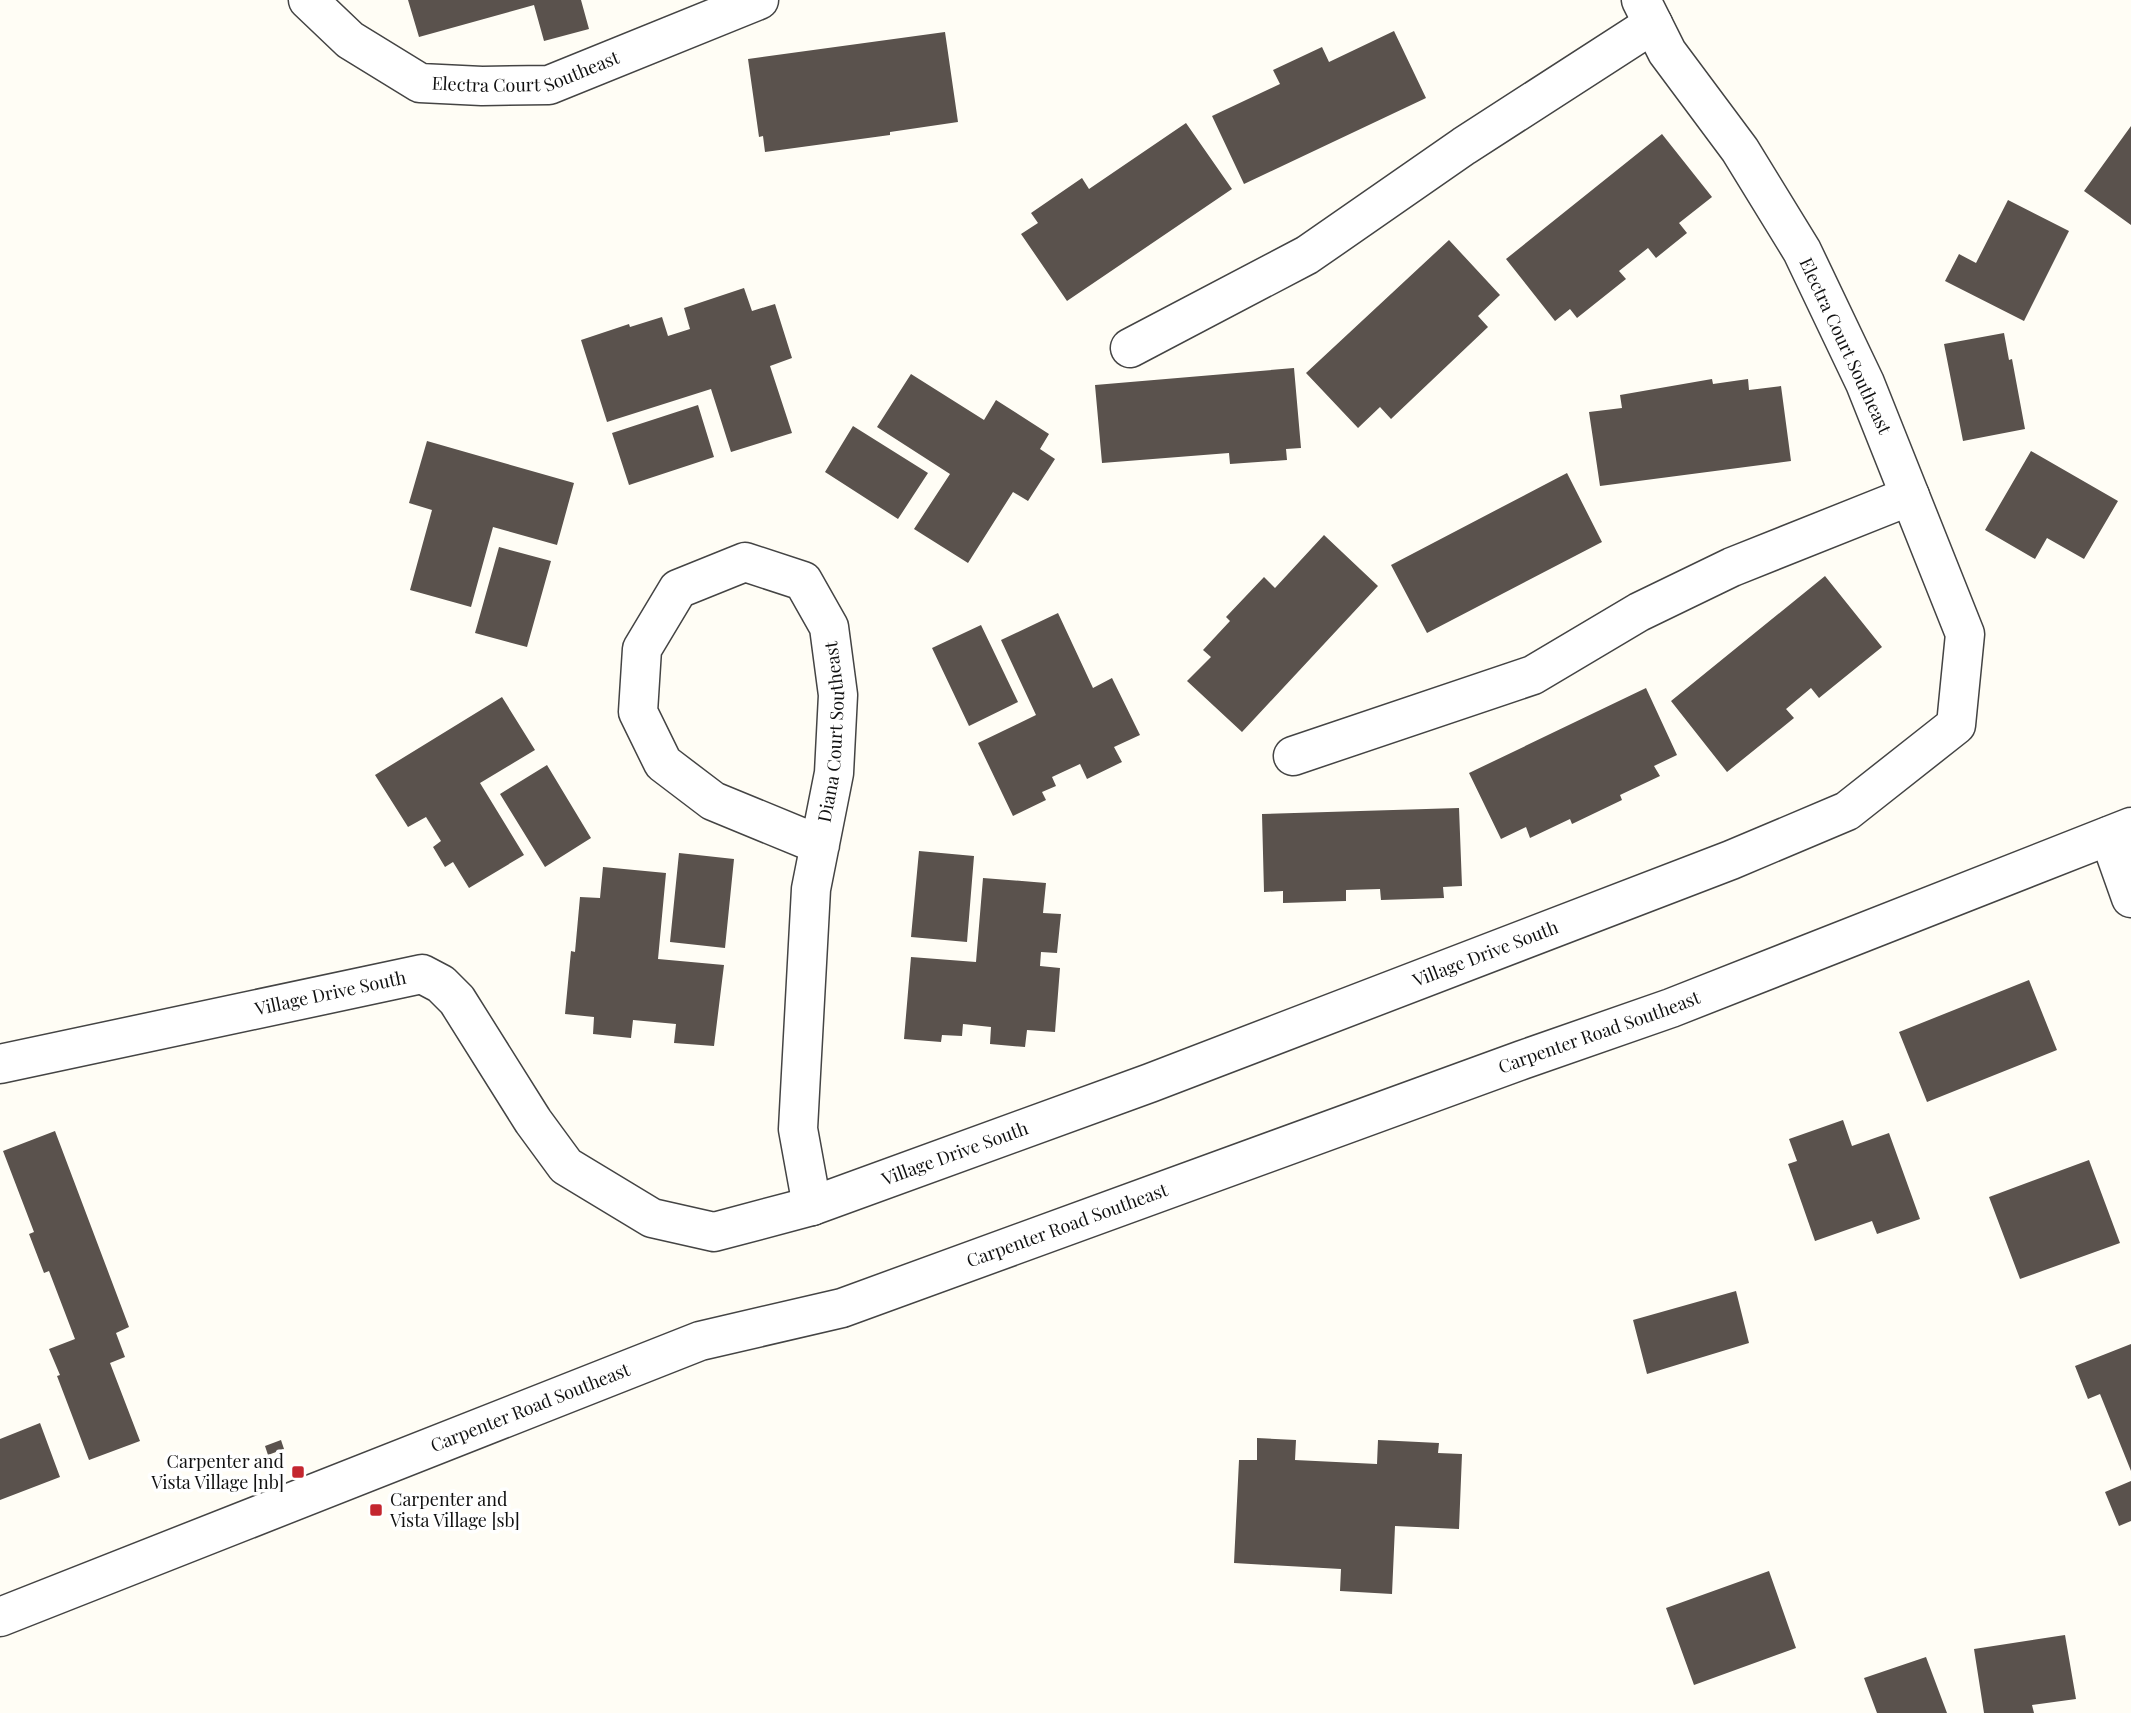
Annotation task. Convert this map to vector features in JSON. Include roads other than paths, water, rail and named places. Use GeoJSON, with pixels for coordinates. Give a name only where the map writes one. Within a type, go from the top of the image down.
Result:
{"type":"FeatureCollection","features":[{"type":"Feature","properties":{"kind":"street","name":"Electra Court Southeast"},"geometry":{"type":"LineString","coordinates":[[308,0],[350,40],[420,83],[482,86],[549,85],[759,0]]}},
{"type":"Feature","properties":{"kind":"street","name":"Electra Court Southeast"},"geometry":{"type":"LineString","coordinates":[[1647,12],[1667,52],[1740,150],[1802,251],[1866,383],[1965,634],[1956,725]]}},
{"type":"Feature","properties":{"kind":"street"},"geometry":{"type":"LineString","coordinates":[[1130,348],[1307,254],[1464,146],[1647,12]]}},
{"type":"Feature","properties":{"kind":"street"},"geometry":{"type":"LineString","coordinates":[[1293,756],[1533,675],[1639,612],[1732,567],[1910,496]]}},
{"type":"Feature","properties":{"kind":"street","name":"Diana Court Southeast"},"geometry":{"type":"LineString","coordinates":[[811,1206],[798,1129],[811,889],[820,845],[834,773],[838,695],[829,627],[803,581],[746,562],[678,589],[642,649],[638,712],[663,763],[713,801],[820,845]]}},
{"type":"Feature","properties":{"kind":"street","name":"Village Drive South"},"geometry":{"type":"LineString","coordinates":[[0,1065],[422,974],[441,984],[457,1000],[533,1121],[566,1166],[652,1218],[714,1232],[811,1206],[1150,1083],[1731,860],[1847,811],[1956,725]]}},
{"type":"Feature","properties":{"kind":"street"},"geometry":{"type":"LineString","coordinates":[[2120,831],[2131,898]]}},
{"type":"Feature","properties":{"kind":"street","name":"Carpenter Road Southeast"},"geometry":{"type":"LineString","coordinates":[[0,1617],[700,1341],[842,1308],[1671,1008],[2120,831]]}},
{"type":"Feature","properties":{"kind":"place","name":"Carpenter and Vista Village [nb]"},"geometry":{"type":"Point","coordinates":[298,1472]}},
{"type":"Feature","properties":{"kind":"place","name":"Carpenter and Vista Village [sb]"},"geometry":{"type":"Point","coordinates":[376,1510]}}]}
